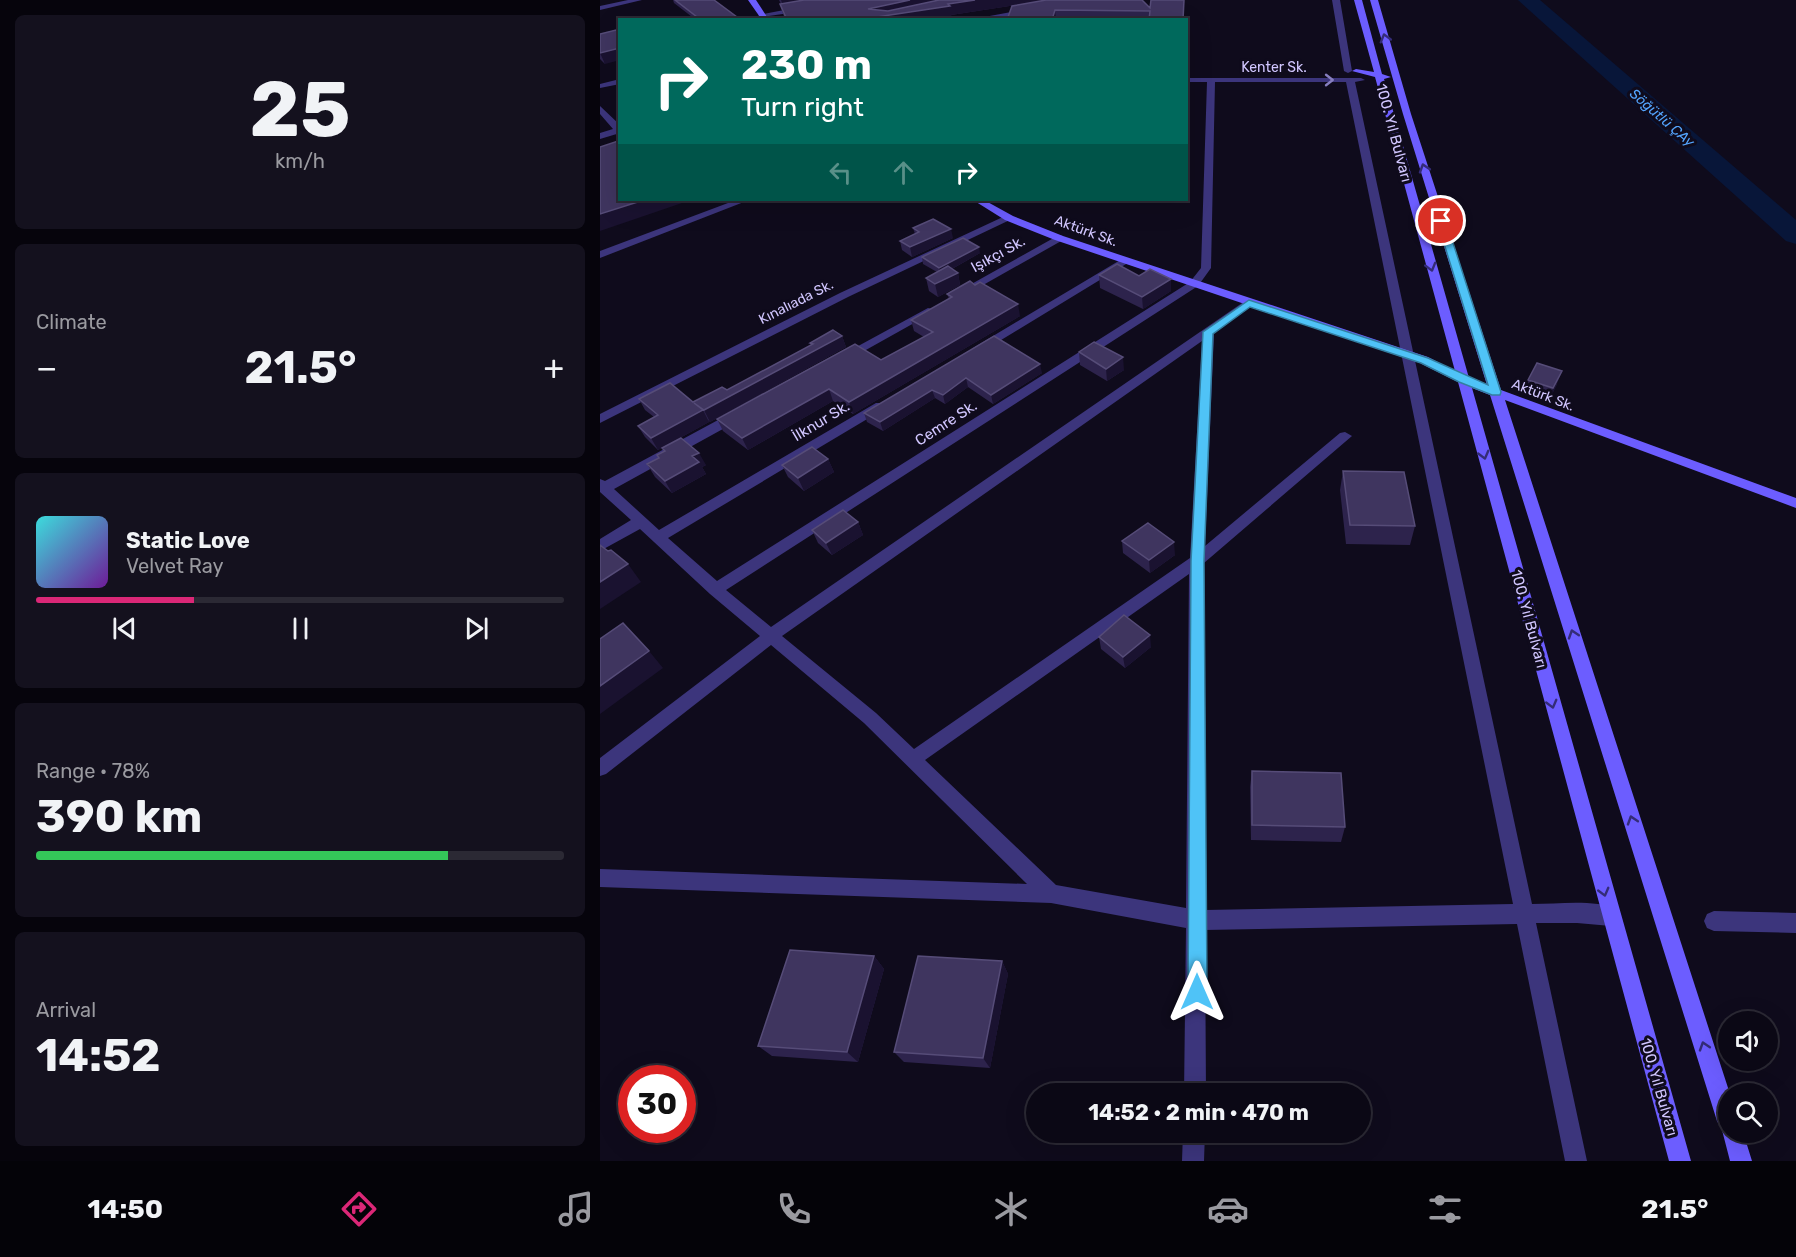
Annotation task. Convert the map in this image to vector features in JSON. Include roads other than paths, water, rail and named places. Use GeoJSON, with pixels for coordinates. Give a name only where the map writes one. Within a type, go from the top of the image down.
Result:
{"type":"FeatureCollection","features":[{"type":"Feature","properties":{"kind":"main road"},"geometry":{"type":"LineString","coordinates":[[752,0],[764,17]]}},
{"type":"Feature","properties":{"kind":"main road","name":"100. Yıl Bulvarı"},"geometry":{"type":"LineString","coordinates":[[1358,0],[1680,1161]]}},
{"type":"Feature","properties":{"kind":"main road","name":"100. Yıl Bulvarı"},"geometry":{"type":"LineString","coordinates":[[1374,0],[1396,77],[1718,1091]]}},
{"type":"Feature","properties":{"kind":"main road"},"geometry":{"type":"LineString","coordinates":[[1354,76],[1379,77]]}},
{"type":"Feature","properties":{"kind":"main road","name":"100. Yıl Bulvarı"},"geometry":{"type":"LineString","coordinates":[[1379,77],[1396,77]]}},
{"type":"Feature","properties":{"kind":"main road","name":"Aktürk Sk."},"geometry":{"type":"LineString","coordinates":[[980,201],[1009,218],[1059,238],[1406,354],[1443,368],[1463,380],[1796,503]]}},
{"type":"Feature","properties":{"kind":"main road"},"geometry":{"type":"LineString","coordinates":[[1735,1143],[1741,1161]]}},
{"type":"Feature","properties":{"kind":"street"},"geometry":{"type":"LineString","coordinates":[[600,8],[638,0]]}},
{"type":"Feature","properties":{"kind":"street"},"geometry":{"type":"LineString","coordinates":[[1336,0],[1354,76],[1406,354],[1576,1161]]}},
{"type":"Feature","properties":{"kind":"street"},"geometry":{"type":"LineString","coordinates":[[764,17],[806,8]]}},
{"type":"Feature","properties":{"kind":"street"},"geometry":{"type":"LineString","coordinates":[[985,9],[992,16]]}},
{"type":"Feature","properties":{"kind":"street"},"geometry":{"type":"LineString","coordinates":[[982,18],[1036,9]]}},
{"type":"Feature","properties":{"kind":"street","name":"Kenter Sk."},"geometry":{"type":"LineString","coordinates":[[1188,70],[1354,76]]}},
{"type":"Feature","properties":{"kind":"street","name":"Kenter Sk."},"geometry":{"type":"LineString","coordinates":[[1188,80],[1354,76]]}},
{"type":"Feature","properties":{"kind":"street"},"geometry":{"type":"LineString","coordinates":[[1194,284],[1206,267],[1211,80]]}},
{"type":"Feature","properties":{"kind":"street"},"geometry":{"type":"LineString","coordinates":[[600,86],[618,82]]}},
{"type":"Feature","properties":{"kind":"street"},"geometry":{"type":"LineString","coordinates":[[600,109],[618,129]]}},
{"type":"Feature","properties":{"kind":"street"},"geometry":{"type":"LineString","coordinates":[[600,136],[618,130]]}},
{"type":"Feature","properties":{"kind":"street"},"geometry":{"type":"LineString","coordinates":[[600,255],[741,201]]}},
{"type":"Feature","properties":{"kind":"street","name":"Kınalıada Sk."},"geometry":{"type":"LineString","coordinates":[[600,419],[844,295],[1009,218]]}},
{"type":"Feature","properties":{"kind":"street","name":"Işıkçı Sk."},"geometry":{"type":"LineString","coordinates":[[957,295],[1059,238]]}},
{"type":"Feature","properties":{"kind":"street"},"geometry":{"type":"LineString","coordinates":[[963,357],[1126,261]]}},
{"type":"Feature","properties":{"kind":"street","name":"Cemre Sk."},"geometry":{"type":"LineString","coordinates":[[715,590],[1194,284]]}},
{"type":"Feature","properties":{"kind":"street"},"geometry":{"type":"LineString","coordinates":[[600,768],[771,636],[1249,303]]}},
{"type":"Feature","properties":{"kind":"street"},"geometry":{"type":"LineString","coordinates":[[833,363],[937,307]]}},
{"type":"Feature","properties":{"kind":"street"},"geometry":{"type":"LineString","coordinates":[[1195,1083],[1197,561],[1208,332]]}},
{"type":"Feature","properties":{"kind":"street","name":"İlknur Sk."},"geometry":{"type":"LineString","coordinates":[[658,537],[892,399]]}},
{"type":"Feature","properties":{"kind":"street"},"geometry":{"type":"LineString","coordinates":[[750,408],[602,486],[715,590],[870,718],[1051,894]]}},
{"type":"Feature","properties":{"kind":"street"},"geometry":{"type":"LineString","coordinates":[[913,759],[1197,561],[1345,436]]}},
{"type":"Feature","properties":{"kind":"street"},"geometry":{"type":"LineString","coordinates":[[600,546],[640,521]]}},
{"type":"Feature","properties":{"kind":"street"},"geometry":{"type":"LineString","coordinates":[[600,878],[1051,894],[1197,920],[1524,914],[1611,916]]}},
{"type":"Feature","properties":{"kind":"street"},"geometry":{"type":"LineString","coordinates":[[1714,921],[1796,923]]}},
{"type":"Feature","properties":{"kind":"street"},"geometry":{"type":"LineString","coordinates":[[1193,1161],[1194,1143]]}},
{"type":"Feature","properties":{"kind":"waterway","name":"Söğütlü ÇAy"},"geometry":{"type":"LineString","coordinates":[[1528,0],[1796,235]]}}]}
